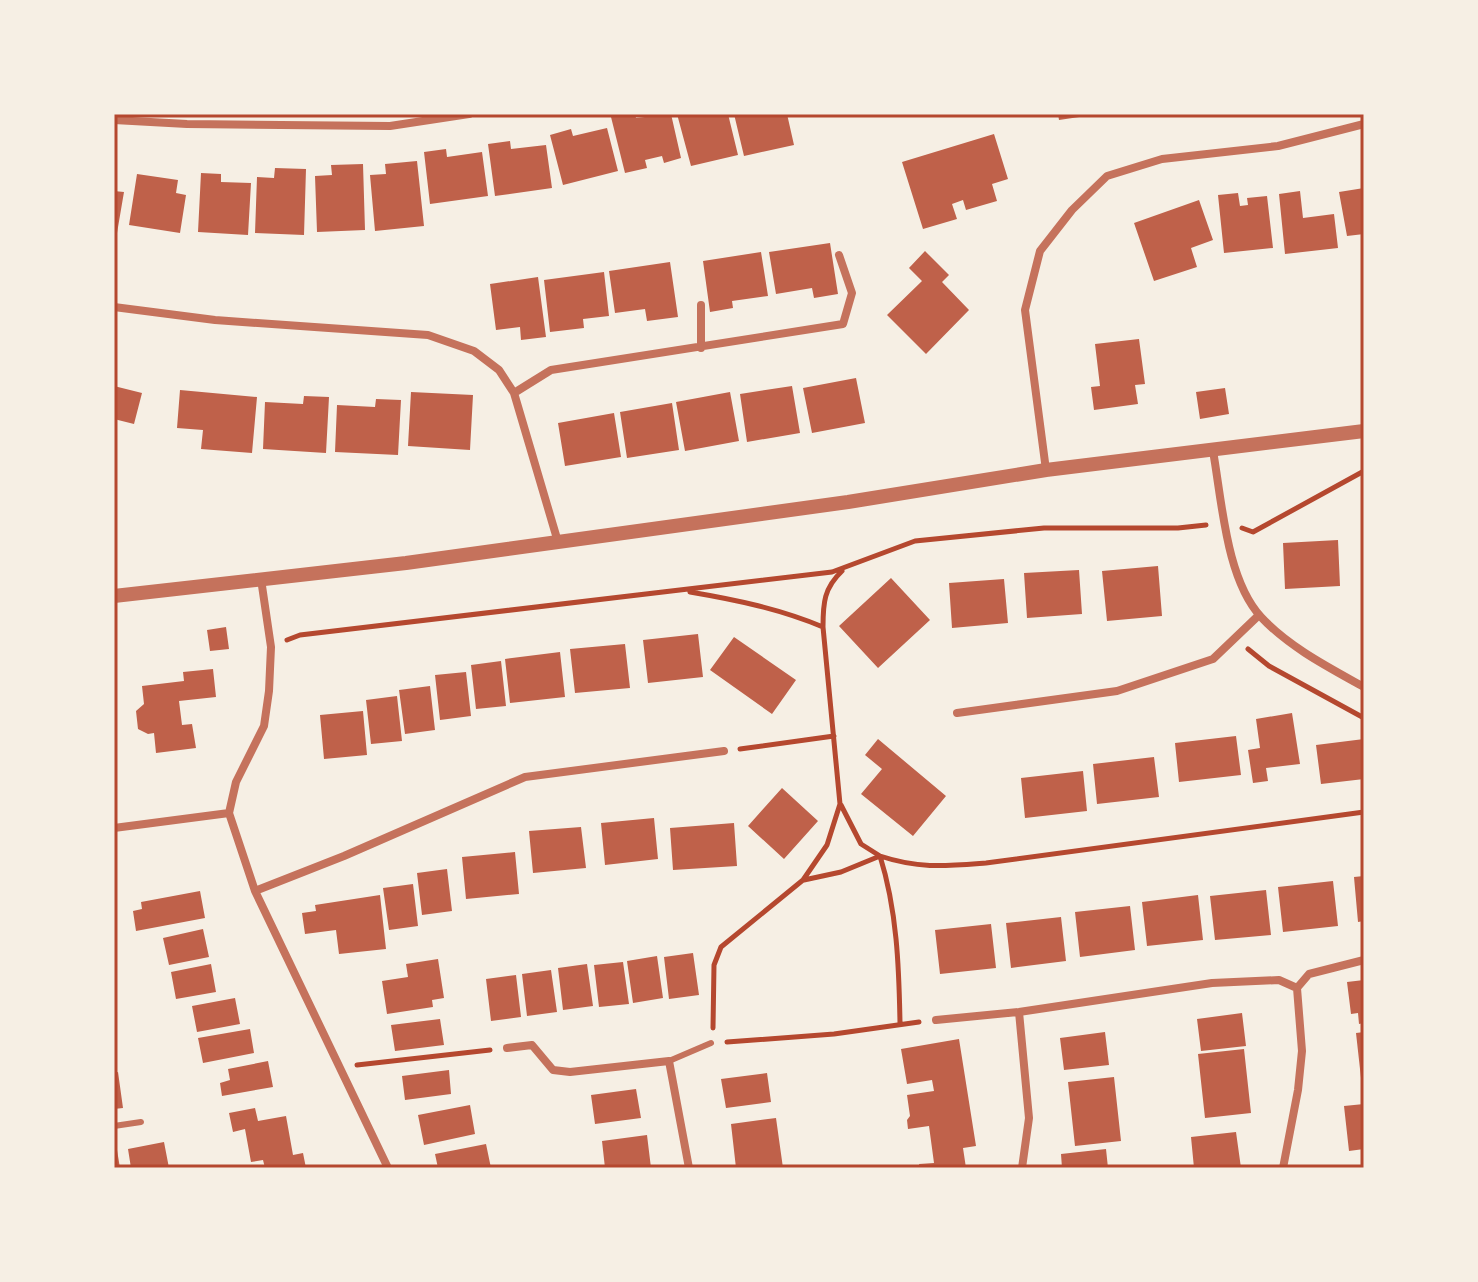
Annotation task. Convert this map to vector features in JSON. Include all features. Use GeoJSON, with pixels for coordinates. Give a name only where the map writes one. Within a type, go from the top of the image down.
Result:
{"type":"FeatureCollection","features":[{"type":"Feature","properties":{"kind":"street"},"geometry":{"type":"LineString","coordinates":[[114,120],[187,124],[390,126],[469,114]]}},
{"type":"Feature","properties":{"kind":"street"},"geometry":{"type":"LineString","coordinates":[[1046,470],[1025,310],[1040,251],[1072,210],[1107,176],[1162,159],[1278,146],[1364,124]]}},
{"type":"Feature","properties":{"kind":"street"},"geometry":{"type":"LineString","coordinates":[[514,393],[551,370],[843,324],[852,293],[839,255]]}},
{"type":"Feature","properties":{"kind":"street"},"geometry":{"type":"LineString","coordinates":[[701,305],[701,348]]}},
{"type":"Feature","properties":{"kind":"street"},"geometry":{"type":"LineString","coordinates":[[114,307],[215,320],[428,335],[474,351],[499,370],[514,393],[558,542]]}},
{"type":"Feature","properties":{"kind":"street"},"geometry":{"type":"LineString","coordinates":[[114,596],[558,542],[848,502],[1046,470],[1364,431]]}},
{"type":"Feature","properties":{"kind":"street"},"geometry":{"type":"LineString","coordinates":[[1213,451],[1240,585],[1259,615],[1287,641],[1364,687]]}},
{"type":"Feature","properties":{"kind":"street"},"geometry":{"type":"LineString","coordinates":[[261,579],[271,647],[269,691],[264,726],[236,782],[229,813],[255,891],[388,1168]]}},
{"type":"Feature","properties":{"kind":"street"},"geometry":{"type":"LineString","coordinates":[[957,713],[1117,691],[1213,659],[1259,615]]}},
{"type":"Feature","properties":{"kind":"street"},"geometry":{"type":"LineString","coordinates":[[255,891],[525,777],[724,751]]}},
{"type":"Feature","properties":{"kind":"street"},"geometry":{"type":"LineString","coordinates":[[114,828],[229,813]]}},
{"type":"Feature","properties":{"kind":"street"},"geometry":{"type":"LineString","coordinates":[[1283,1168],[1302,1051],[1297,988],[1309,974],[1364,960]]}},
{"type":"Feature","properties":{"kind":"street"},"geometry":{"type":"LineString","coordinates":[[936,1020],[1019,1012],[1212,983],[1279,980],[1297,988]]}},
{"type":"Feature","properties":{"kind":"street"},"geometry":{"type":"LineString","coordinates":[[1019,1012],[1029,1118],[1022,1168]]}},
{"type":"Feature","properties":{"kind":"street"},"geometry":{"type":"LineString","coordinates":[[507,1048],[532,1045],[553,1070],[570,1072],[669,1061],[689,1168]]}},
{"type":"Feature","properties":{"kind":"lane"},"geometry":{"type":"LineString","coordinates":[[669,1061],[711,1043]]}},
{"type":"Feature","properties":{"kind":"lane"},"geometry":{"type":"LineString","coordinates":[[114,1126],[141,1122]]}},
{"type":"Feature","properties":{"kind":"path"},"geometry":{"type":"LineString","coordinates":[[271,647],[300,635],[832,572],[915,541],[1044,528],[1178,528],[1226,522],[1253,532],[1364,471]]}},
{"type":"Feature","properties":{"kind":"path"},"geometry":{"type":"LineString","coordinates":[[846,567],[831,581],[823,599],[840,804],[827,845],[803,880],[721,947],[714,965],[715,1013],[711,1043],[834,1034],[936,1020]]}},
{"type":"Feature","properties":{"kind":"path"},"geometry":{"type":"LineString","coordinates":[[686,591],[789,613],[823,627]]}},
{"type":"Feature","properties":{"kind":"path"},"geometry":{"type":"LineString","coordinates":[[1235,638],[1269,666],[1364,718]]}},
{"type":"Feature","properties":{"kind":"path"},"geometry":{"type":"LineString","coordinates":[[724,751],[834,736]]}},
{"type":"Feature","properties":{"kind":"path"},"geometry":{"type":"LineString","coordinates":[[840,804],[861,844],[880,856],[907,865],[932,868],[1364,812]]}},
{"type":"Feature","properties":{"kind":"path"},"geometry":{"type":"LineString","coordinates":[[803,880],[841,872],[880,856]]}},
{"type":"Feature","properties":{"kind":"path"},"geometry":{"type":"LineString","coordinates":[[880,856],[892,899],[900,1023]]}},
{"type":"Feature","properties":{"kind":"path"},"geometry":{"type":"LineString","coordinates":[[340,1067],[507,1048]]}},
{"type":"Feature","properties":{"kind":"building"},"geometry":{"type":"Polygon","coordinates":[[[635,114],[636,118],[671,114],[681,158],[664,163],[662,156],[645,160],[647,168],[625,173],[611,117],[635,114]]]}},
{"type":"Feature","properties":{"kind":"building"},"geometry":{"type":"Polygon","coordinates":[[[677,114],[728,114],[738,155],[691,166],[677,114]]]}},
{"type":"Feature","properties":{"kind":"building"},"geometry":{"type":"Polygon","coordinates":[[[734,114],[787,114],[794,145],[744,156],[734,114]]]}},
{"type":"Feature","properties":{"kind":"building"},"geometry":{"type":"Polygon","coordinates":[[[1058,114],[1086,114],[1086,116],[1059,120],[1058,114]]]}},
{"type":"Feature","properties":{"kind":"building"},"geometry":{"type":"Polygon","coordinates":[[[607,128],[618,171],[563,185],[550,135],[571,129],[573,136],[607,128]]]}},
{"type":"Feature","properties":{"kind":"building"},"geometry":{"type":"Polygon","coordinates":[[[994,134],[1008,179],[992,184],[997,201],[966,210],[963,200],[952,204],[957,219],[923,229],[902,162],[994,134]]]}},
{"type":"Feature","properties":{"kind":"building"},"geometry":{"type":"Polygon","coordinates":[[[510,141],[511,149],[546,145],[552,188],[495,196],[488,144],[510,141]]]}},
{"type":"Feature","properties":{"kind":"building"},"geometry":{"type":"Polygon","coordinates":[[[446,149],[447,157],[482,152],[488,196],[430,204],[424,152],[446,149]]]}},
{"type":"Feature","properties":{"kind":"building"},"geometry":{"type":"Polygon","coordinates":[[[417,161],[424,226],[375,231],[370,175],[386,174],[385,164],[417,161]]]}},
{"type":"Feature","properties":{"kind":"building"},"geometry":{"type":"Polygon","coordinates":[[[363,164],[365,230],[317,232],[315,176],[332,175],[331,165],[363,164]]]}},
{"type":"Feature","properties":{"kind":"building"},"geometry":{"type":"Polygon","coordinates":[[[275,168],[306,169],[304,235],[255,233],[257,177],[274,178],[275,168]]]}},
{"type":"Feature","properties":{"kind":"building"},"geometry":{"type":"Polygon","coordinates":[[[201,173],[221,174],[221,182],[251,183],[248,235],[198,232],[201,173]]]}},
{"type":"Feature","properties":{"kind":"building"},"geometry":{"type":"Polygon","coordinates":[[[137,174],[178,180],[176,193],[186,195],[180,233],[129,225],[137,174]]]}},
{"type":"Feature","properties":{"kind":"building"},"geometry":{"type":"Polygon","coordinates":[[[1364,188],[1364,234],[1347,236],[1339,192],[1364,188]]]}},
{"type":"Feature","properties":{"kind":"building"},"geometry":{"type":"Polygon","coordinates":[[[114,191],[124,192],[117,233],[114,233],[114,191]]]}},
{"type":"Feature","properties":{"kind":"building"},"geometry":{"type":"Polygon","coordinates":[[[1300,191],[1303,218],[1334,214],[1338,248],[1285,254],[1279,194],[1300,191]]]}},
{"type":"Feature","properties":{"kind":"building"},"geometry":{"type":"Polygon","coordinates":[[[1238,193],[1240,206],[1248,205],[1247,198],[1267,196],[1273,248],[1224,253],[1218,195],[1238,193]]]}},
{"type":"Feature","properties":{"kind":"building"},"geometry":{"type":"Polygon","coordinates":[[[1199,200],[1213,240],[1191,248],[1197,267],[1154,281],[1134,223],[1199,200]]]}},
{"type":"Feature","properties":{"kind":"building"},"geometry":{"type":"Polygon","coordinates":[[[830,243],[838,294],[814,298],[812,288],[776,294],[769,252],[830,243]]]}},
{"type":"Feature","properties":{"kind":"building"},"geometry":{"type":"Polygon","coordinates":[[[925,251],[949,275],[942,282],[969,310],[926,354],[887,315],[922,281],[909,268],[925,251]]]}},
{"type":"Feature","properties":{"kind":"building"},"geometry":{"type":"Polygon","coordinates":[[[761,252],[768,296],[732,301],[733,308],[710,312],[703,261],[761,252]]]}},
{"type":"Feature","properties":{"kind":"building"},"geometry":{"type":"Polygon","coordinates":[[[670,262],[678,317],[647,321],[645,309],[615,313],[609,271],[670,262]]]}},
{"type":"Feature","properties":{"kind":"building"},"geometry":{"type":"Polygon","coordinates":[[[604,272],[609,316],[583,319],[584,328],[550,332],[544,280],[604,272]]]}},
{"type":"Feature","properties":{"kind":"building"},"geometry":{"type":"Polygon","coordinates":[[[538,277],[546,337],[521,340],[520,327],[496,330],[490,284],[538,277]]]}},
{"type":"Feature","properties":{"kind":"building"},"geometry":{"type":"Polygon","coordinates":[[[1139,339],[1145,384],[1135,385],[1138,404],[1094,410],[1091,387],[1100,386],[1095,344],[1139,339]]]}},
{"type":"Feature","properties":{"kind":"building"},"geometry":{"type":"Polygon","coordinates":[[[856,378],[865,423],[812,433],[803,388],[856,378]]]}},
{"type":"Feature","properties":{"kind":"building"},"geometry":{"type":"Polygon","coordinates":[[[114,386],[142,393],[134,424],[114,419],[114,386]]]}},
{"type":"Feature","properties":{"kind":"building"},"geometry":{"type":"Polygon","coordinates":[[[792,386],[800,433],[747,442],[740,394],[792,386]]]}},
{"type":"Feature","properties":{"kind":"building"},"geometry":{"type":"Polygon","coordinates":[[[1225,388],[1229,414],[1200,419],[1196,392],[1225,388]]]}},
{"type":"Feature","properties":{"kind":"building"},"geometry":{"type":"Polygon","coordinates":[[[180,390],[257,397],[252,453],[201,449],[203,430],[177,428],[180,390]]]}},
{"type":"Feature","properties":{"kind":"building"},"geometry":{"type":"Polygon","coordinates":[[[411,392],[473,395],[470,450],[408,446],[411,392]]]}},
{"type":"Feature","properties":{"kind":"building"},"geometry":{"type":"Polygon","coordinates":[[[730,392],[739,441],[685,451],[676,402],[730,392]]]}},
{"type":"Feature","properties":{"kind":"building"},"geometry":{"type":"Polygon","coordinates":[[[304,396],[329,397],[326,453],[263,449],[265,402],[303,404],[304,396]]]}},
{"type":"Feature","properties":{"kind":"building"},"geometry":{"type":"Polygon","coordinates":[[[376,399],[401,400],[398,455],[335,452],[337,405],[375,407],[376,399]]]}},
{"type":"Feature","properties":{"kind":"building"},"geometry":{"type":"Polygon","coordinates":[[[672,403],[679,450],[627,458],[620,412],[672,403]]]}},
{"type":"Feature","properties":{"kind":"building"},"geometry":{"type":"Polygon","coordinates":[[[614,413],[621,457],[565,466],[558,423],[614,413]]]}},
{"type":"Feature","properties":{"kind":"building"},"geometry":{"type":"Polygon","coordinates":[[[1338,540],[1340,586],[1285,589],[1283,543],[1338,540]]]}},
{"type":"Feature","properties":{"kind":"building"},"geometry":{"type":"Polygon","coordinates":[[[1158,566],[1162,616],[1107,621],[1102,571],[1158,566]]]}},
{"type":"Feature","properties":{"kind":"building"},"geometry":{"type":"Polygon","coordinates":[[[1079,570],[1082,614],[1027,618],[1024,573],[1079,570]]]}},
{"type":"Feature","properties":{"kind":"building"},"geometry":{"type":"Polygon","coordinates":[[[891,578],[930,620],[878,668],[839,626],[891,578]]]}},
{"type":"Feature","properties":{"kind":"building"},"geometry":{"type":"Polygon","coordinates":[[[1004,579],[1008,623],[952,628],[949,583],[1004,579]]]}},
{"type":"Feature","properties":{"kind":"building"},"geometry":{"type":"Polygon","coordinates":[[[226,627],[229,649],[210,651],[207,630],[226,627]]]}},
{"type":"Feature","properties":{"kind":"building"},"geometry":{"type":"Polygon","coordinates":[[[698,634],[703,677],[648,683],[643,640],[698,634]]]}},
{"type":"Feature","properties":{"kind":"building"},"geometry":{"type":"Polygon","coordinates":[[[734,637],[796,680],[772,714],[710,670],[734,637]]]}},
{"type":"Feature","properties":{"kind":"building"},"geometry":{"type":"Polygon","coordinates":[[[625,644],[630,688],[575,693],[570,649],[625,644]]]}},
{"type":"Feature","properties":{"kind":"building"},"geometry":{"type":"Polygon","coordinates":[[[560,652],[565,697],[510,703],[505,659],[560,652]]]}},
{"type":"Feature","properties":{"kind":"building"},"geometry":{"type":"Polygon","coordinates":[[[501,661],[506,706],[476,709],[471,665],[501,661]]]}},
{"type":"Feature","properties":{"kind":"building"},"geometry":{"type":"Polygon","coordinates":[[[213,669],[216,697],[179,701],[182,725],[192,724],[196,748],[156,753],[154,733],[148,734],[138,729],[136,711],[144,704],[142,686],[184,681],[183,672],[213,669]]]}},
{"type":"Feature","properties":{"kind":"building"},"geometry":{"type":"Polygon","coordinates":[[[466,672],[471,716],[440,720],[435,675],[466,672]]]}},
{"type":"Feature","properties":{"kind":"building"},"geometry":{"type":"Polygon","coordinates":[[[430,686],[435,730],[405,734],[399,690],[430,686]]]}},
{"type":"Feature","properties":{"kind":"building"},"geometry":{"type":"Polygon","coordinates":[[[397,696],[402,741],[371,744],[366,700],[397,696]]]}},
{"type":"Feature","properties":{"kind":"building"},"geometry":{"type":"Polygon","coordinates":[[[363,711],[367,755],[324,759],[320,715],[363,711]]]}},
{"type":"Feature","properties":{"kind":"building"},"geometry":{"type":"Polygon","coordinates":[[[1292,713],[1300,764],[1266,768],[1268,781],[1253,783],[1248,750],[1260,748],[1256,719],[1292,713]]]}},
{"type":"Feature","properties":{"kind":"building"},"geometry":{"type":"Polygon","coordinates":[[[1236,736],[1241,775],[1179,782],[1175,743],[1236,736]]]}},
{"type":"Feature","properties":{"kind":"building"},"geometry":{"type":"Polygon","coordinates":[[[878,739],[946,796],[913,836],[861,794],[882,769],[865,755],[878,739]]]}},
{"type":"Feature","properties":{"kind":"building"},"geometry":{"type":"Polygon","coordinates":[[[1364,739],[1364,779],[1321,784],[1316,745],[1364,739]]]}},
{"type":"Feature","properties":{"kind":"building"},"geometry":{"type":"Polygon","coordinates":[[[1154,757],[1159,797],[1097,804],[1093,764],[1154,757]]]}},
{"type":"Feature","properties":{"kind":"building"},"geometry":{"type":"Polygon","coordinates":[[[1083,771],[1087,811],[1025,818],[1021,778],[1083,771]]]}},
{"type":"Feature","properties":{"kind":"building"},"geometry":{"type":"Polygon","coordinates":[[[782,788],[818,821],[784,859],[748,826],[782,788]]]}},
{"type":"Feature","properties":{"kind":"building"},"geometry":{"type":"Polygon","coordinates":[[[654,818],[658,859],[605,865],[601,823],[654,818]]]}},
{"type":"Feature","properties":{"kind":"building"},"geometry":{"type":"Polygon","coordinates":[[[734,823],[737,866],[673,870],[670,828],[734,823]]]}},
{"type":"Feature","properties":{"kind":"building"},"geometry":{"type":"Polygon","coordinates":[[[581,827],[586,868],[533,873],[529,831],[581,827]]]}},
{"type":"Feature","properties":{"kind":"building"},"geometry":{"type":"Polygon","coordinates":[[[515,852],[519,894],[466,899],[462,857],[515,852]]]}},
{"type":"Feature","properties":{"kind":"building"},"geometry":{"type":"Polygon","coordinates":[[[447,869],[452,911],[422,915],[417,873],[447,869]]]}},
{"type":"Feature","properties":{"kind":"building"},"geometry":{"type":"Polygon","coordinates":[[[1364,876],[1364,921],[1358,922],[1354,877],[1364,876]]]}},
{"type":"Feature","properties":{"kind":"building"},"geometry":{"type":"Polygon","coordinates":[[[1333,881],[1338,926],[1283,932],[1278,887],[1333,881]]]}},
{"type":"Feature","properties":{"kind":"building"},"geometry":{"type":"Polygon","coordinates":[[[413,884],[418,926],[389,930],[383,888],[413,884]]]}},
{"type":"Feature","properties":{"kind":"building"},"geometry":{"type":"Polygon","coordinates":[[[1266,890],[1271,935],[1215,940],[1210,896],[1266,890]]]}},
{"type":"Feature","properties":{"kind":"building"},"geometry":{"type":"Polygon","coordinates":[[[200,891],[205,918],[136,931],[133,911],[142,909],[141,902],[200,891]]]}},
{"type":"Feature","properties":{"kind":"building"},"geometry":{"type":"Polygon","coordinates":[[[380,895],[386,949],[339,954],[336,930],[305,934],[302,913],[316,911],[315,905],[380,895]]]}},
{"type":"Feature","properties":{"kind":"building"},"geometry":{"type":"Polygon","coordinates":[[[1198,895],[1203,940],[1147,946],[1142,902],[1198,895]]]}},
{"type":"Feature","properties":{"kind":"building"},"geometry":{"type":"Polygon","coordinates":[[[1130,906],[1135,950],[1080,957],[1075,912],[1130,906]]]}},
{"type":"Feature","properties":{"kind":"building"},"geometry":{"type":"Polygon","coordinates":[[[1061,917],[1066,961],[1011,968],[1006,923],[1061,917]]]}},
{"type":"Feature","properties":{"kind":"building"},"geometry":{"type":"Polygon","coordinates":[[[991,924],[996,968],[940,974],[935,930],[991,924]]]}},
{"type":"Feature","properties":{"kind":"building"},"geometry":{"type":"Polygon","coordinates":[[[203,929],[209,957],[169,965],[163,938],[203,929]]]}},
{"type":"Feature","properties":{"kind":"building"},"geometry":{"type":"Polygon","coordinates":[[[693,953],[699,995],[669,999],[664,957],[693,953]]]}},
{"type":"Feature","properties":{"kind":"building"},"geometry":{"type":"Polygon","coordinates":[[[657,956],[663,998],[633,1003],[627,961],[657,956]]]}},
{"type":"Feature","properties":{"kind":"building"},"geometry":{"type":"Polygon","coordinates":[[[438,959],[444,998],[432,1000],[433,1007],[387,1014],[382,981],[408,977],[406,964],[438,959]]]}},
{"type":"Feature","properties":{"kind":"building"},"geometry":{"type":"Polygon","coordinates":[[[623,962],[629,1004],[599,1007],[594,965],[623,962]]]}},
{"type":"Feature","properties":{"kind":"building"},"geometry":{"type":"Polygon","coordinates":[[[211,964],[216,992],[176,999],[171,972],[211,964]]]}},
{"type":"Feature","properties":{"kind":"building"},"geometry":{"type":"Polygon","coordinates":[[[587,964],[593,1006],[563,1010],[558,968],[587,964]]]}},
{"type":"Feature","properties":{"kind":"building"},"geometry":{"type":"Polygon","coordinates":[[[551,970],[557,1012],[527,1016],[522,974],[551,970]]]}},
{"type":"Feature","properties":{"kind":"building"},"geometry":{"type":"Polygon","coordinates":[[[516,975],[521,1017],[491,1021],[486,979],[516,975]]]}},
{"type":"Feature","properties":{"kind":"building"},"geometry":{"type":"Polygon","coordinates":[[[1364,980],[1364,1023],[1359,1024],[1358,1013],[1351,1014],[1347,982],[1364,980]]]}},
{"type":"Feature","properties":{"kind":"building"},"geometry":{"type":"Polygon","coordinates":[[[235,998],[240,1024],[197,1032],[192,1006],[235,998]]]}},
{"type":"Feature","properties":{"kind":"building"},"geometry":{"type":"Polygon","coordinates":[[[1242,1013],[1246,1046],[1201,1051],[1197,1019],[1242,1013]]]}},
{"type":"Feature","properties":{"kind":"building"},"geometry":{"type":"Polygon","coordinates":[[[440,1019],[444,1045],[395,1051],[391,1025],[440,1019]]]}},
{"type":"Feature","properties":{"kind":"building"},"geometry":{"type":"Polygon","coordinates":[[[250,1029],[254,1053],[203,1063],[198,1038],[250,1029]]]}},
{"type":"Feature","properties":{"kind":"building"},"geometry":{"type":"Polygon","coordinates":[[[1105,1032],[1109,1065],[1064,1070],[1060,1038],[1105,1032]]]}},
{"type":"Feature","properties":{"kind":"building"},"geometry":{"type":"Polygon","coordinates":[[[1364,1032],[1364,1078],[1361,1078],[1356,1033],[1364,1032]]]}},
{"type":"Feature","properties":{"kind":"building"},"geometry":{"type":"Polygon","coordinates":[[[959,1039],[976,1146],[963,1148],[966,1168],[920,1168],[919,1164],[934,1163],[929,1126],[908,1129],[907,1095],[934,1091],[932,1080],[907,1084],[901,1049],[959,1039]]]}},
{"type":"Feature","properties":{"kind":"building"},"geometry":{"type":"Polygon","coordinates":[[[1244,1049],[1251,1113],[1205,1118],[1198,1054],[1244,1049]]]}},
{"type":"Feature","properties":{"kind":"building"},"geometry":{"type":"Polygon","coordinates":[[[268,1061],[273,1087],[222,1096],[220,1083],[230,1080],[228,1069],[268,1061]]]}},
{"type":"Feature","properties":{"kind":"building"},"geometry":{"type":"Polygon","coordinates":[[[449,1070],[451,1094],[405,1100],[402,1076],[449,1070]]]}},
{"type":"Feature","properties":{"kind":"building"},"geometry":{"type":"Polygon","coordinates":[[[118,1072],[123,1108],[114,1109],[114,1073],[118,1072]]]}},
{"type":"Feature","properties":{"kind":"building"},"geometry":{"type":"Polygon","coordinates":[[[767,1073],[771,1102],[726,1108],[721,1079],[767,1073]]]}},
{"type":"Feature","properties":{"kind":"building"},"geometry":{"type":"Polygon","coordinates":[[[1114,1077],[1121,1141],[1075,1146],[1068,1082],[1114,1077]]]}},
{"type":"Feature","properties":{"kind":"building"},"geometry":{"type":"Polygon","coordinates":[[[636,1089],[641,1118],[595,1124],[591,1095],[636,1089]]]}},
{"type":"Feature","properties":{"kind":"building"},"geometry":{"type":"Polygon","coordinates":[[[1364,1104],[1364,1149],[1349,1151],[1344,1106],[1364,1104]]]}},
{"type":"Feature","properties":{"kind":"building"},"geometry":{"type":"Polygon","coordinates":[[[470,1105],[475,1134],[424,1145],[418,1115],[470,1105]]]}},
{"type":"Feature","properties":{"kind":"building"},"geometry":{"type":"Polygon","coordinates":[[[255,1108],[258,1121],[286,1116],[293,1155],[303,1153],[306,1168],[265,1168],[263,1160],[251,1162],[245,1129],[233,1132],[229,1113],[255,1108]]]}},
{"type":"Feature","properties":{"kind":"building"},"geometry":{"type":"Polygon","coordinates":[[[776,1118],[783,1168],[736,1168],[731,1124],[776,1118]]]}},
{"type":"Feature","properties":{"kind":"building"},"geometry":{"type":"Polygon","coordinates":[[[1236,1132],[1241,1168],[1194,1168],[1191,1137],[1236,1132]]]}},
{"type":"Feature","properties":{"kind":"building"},"geometry":{"type":"Polygon","coordinates":[[[647,1135],[651,1168],[605,1168],[602,1141],[647,1135]]]}},
{"type":"Feature","properties":{"kind":"building"},"geometry":{"type":"Polygon","coordinates":[[[164,1142],[169,1168],[131,1168],[128,1149],[164,1142]]]}},
{"type":"Feature","properties":{"kind":"building"},"geometry":{"type":"Polygon","coordinates":[[[486,1144],[491,1168],[438,1168],[435,1154],[486,1144]]]}},
{"type":"Feature","properties":{"kind":"building"},"geometry":{"type":"Polygon","coordinates":[[[1106,1149],[1108,1168],[1062,1168],[1061,1154],[1106,1149]]]}},
{"type":"Feature","properties":{"kind":"building"},"geometry":{"type":"Polygon","coordinates":[[[117,1150],[120,1168],[114,1168],[114,1151],[117,1150]]]}}]}
